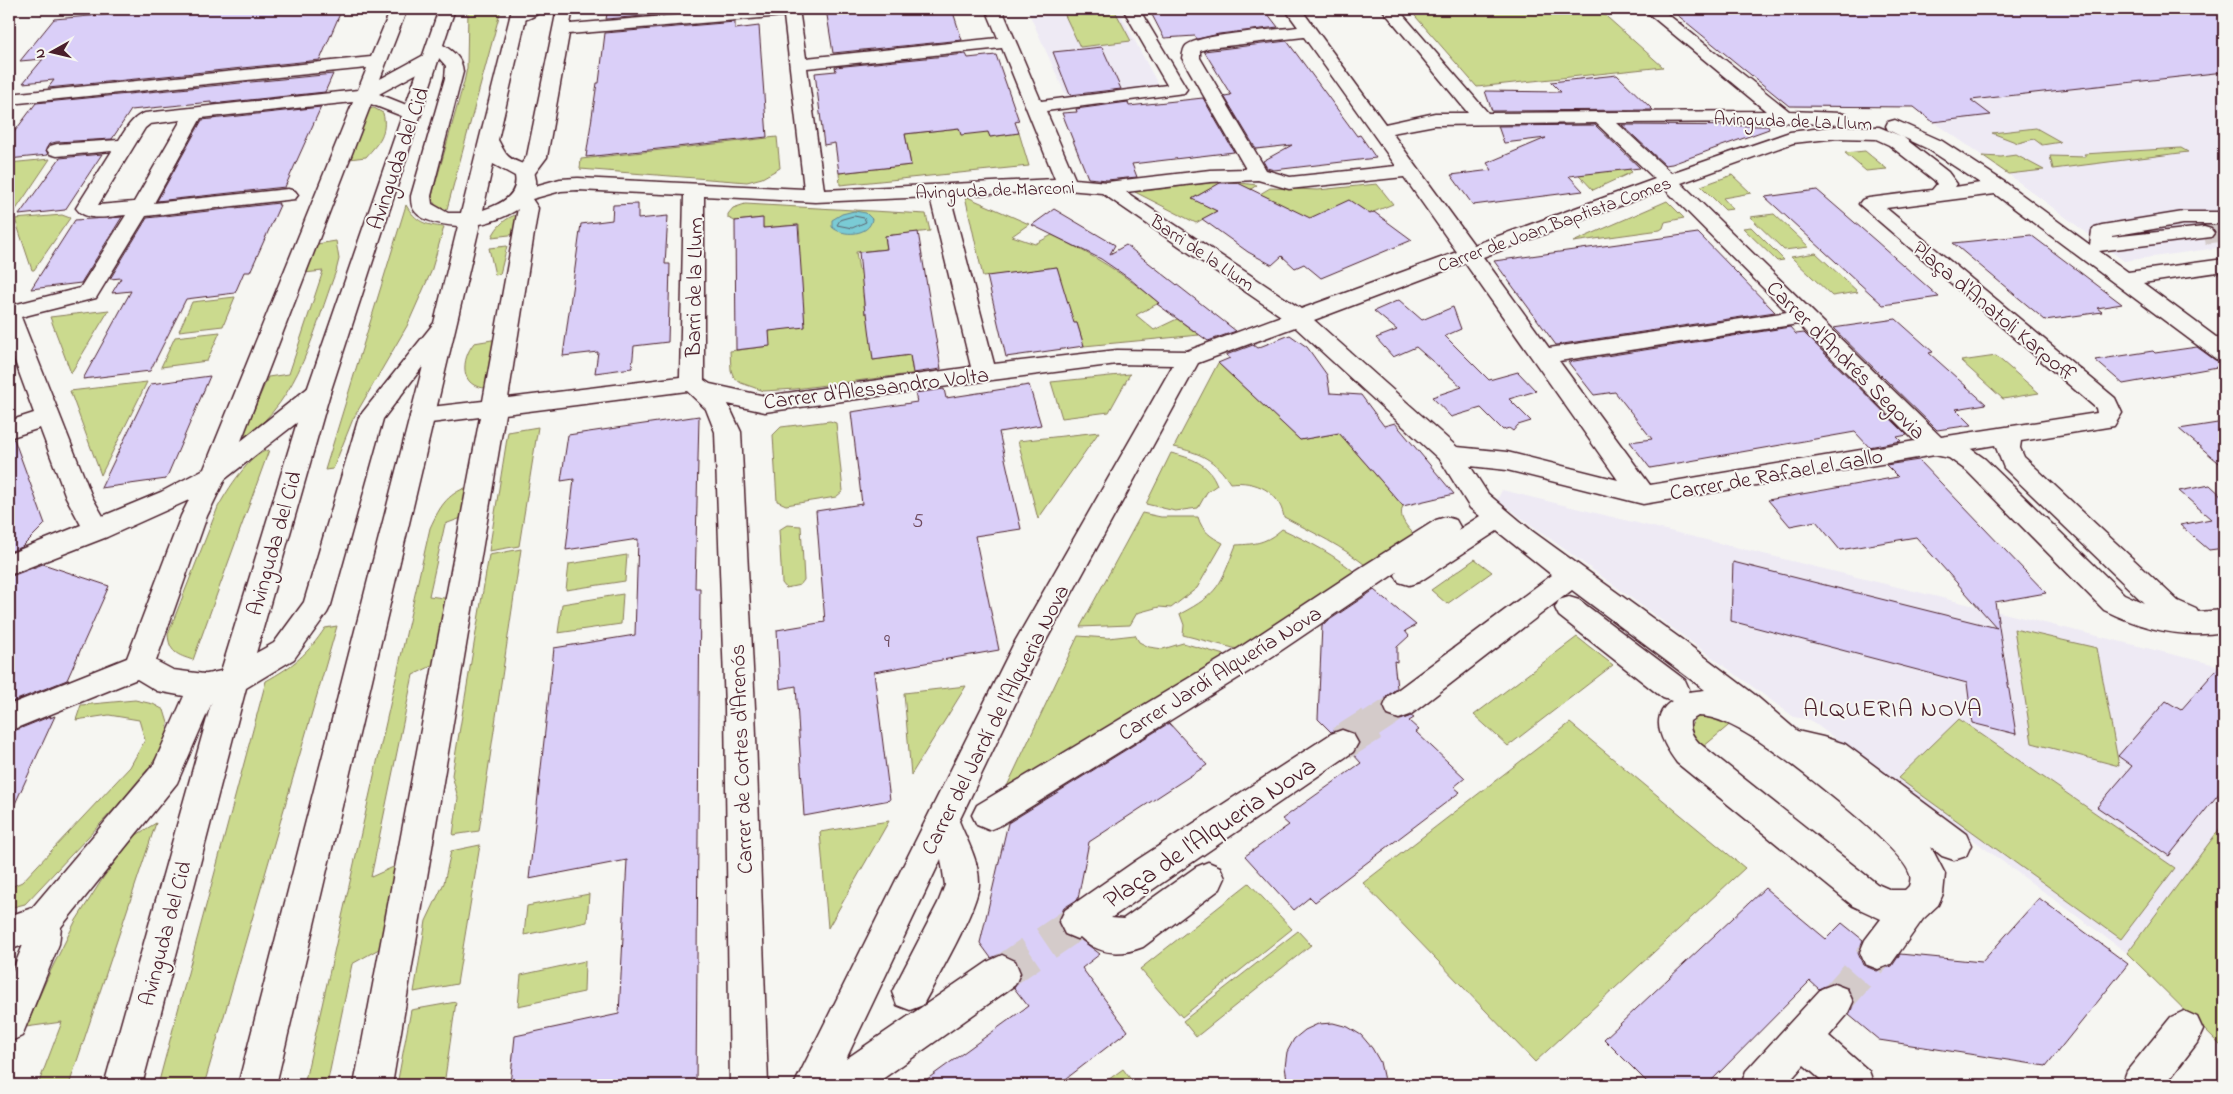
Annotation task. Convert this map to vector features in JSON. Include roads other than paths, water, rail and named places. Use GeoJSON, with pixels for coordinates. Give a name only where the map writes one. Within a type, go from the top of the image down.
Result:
{"type":"FeatureCollection","features":[{"type":"Feature","properties":{"kind":"street"},"geometry":{"type":"LineString","coordinates":[[9,718],[139,666],[194,516],[215,474],[376,62],[399,9]]}},
{"type":"Feature","properties":{"kind":"street","name":"Avinguda del Cid"},"geometry":{"type":"LineString","coordinates":[[123,1085],[218,684],[447,9]]}},
{"type":"Feature","properties":{"kind":"street"},"geometry":{"type":"LineString","coordinates":[[288,195],[140,210],[93,212],[86,208],[138,125],[145,119],[364,95],[432,53],[450,56],[456,67],[421,196],[422,207],[433,214],[450,219],[469,220],[510,206],[537,157],[566,9]]}},
{"type":"Feature","properties":{"kind":"street"},"geometry":{"type":"LineString","coordinates":[[562,30],[791,9],[800,64],[815,196]]}},
{"type":"Feature","properties":{"kind":"street"},"geometry":{"type":"LineString","coordinates":[[994,9],[1067,184]]}},
{"type":"Feature","properties":{"kind":"street"},"geometry":{"type":"LineString","coordinates":[[1035,108],[1178,89],[1131,9]]}},
{"type":"Feature","properties":{"kind":"street"},"geometry":{"type":"LineString","coordinates":[[1294,9],[1643,495]]}},
{"type":"Feature","properties":{"kind":"street"},"geometry":{"type":"LineString","coordinates":[[1390,9],[1483,119]]}},
{"type":"Feature","properties":{"kind":"street"},"geometry":{"type":"LineString","coordinates":[[1651,9],[1784,116],[1790,138]]}},
{"type":"Feature","properties":{"kind":"street"},"geometry":{"type":"LineString","coordinates":[[257,1085],[446,322],[469,220],[524,11]]}},
{"type":"Feature","properties":{"kind":"street"},"geometry":{"type":"LineString","coordinates":[[1259,174],[1191,58],[1192,49],[1204,43],[1310,31]]}},
{"type":"Feature","properties":{"kind":"street"},"geometry":{"type":"LineString","coordinates":[[800,64],[1008,42]]}},
{"type":"Feature","properties":{"kind":"street"},"geometry":{"type":"LineString","coordinates":[[9,99],[376,62]]}},
{"type":"Feature","properties":{"kind":"street"},"geometry":{"type":"LineString","coordinates":[[364,95],[412,114]]}},
{"type":"Feature","properties":{"kind":"street"},"geometry":{"type":"LineString","coordinates":[[97,530],[80,497],[9,314],[88,293],[140,210],[194,113]]}},
{"type":"Feature","properties":{"kind":"street","name":"Avinguda de La Llum"},"geometry":{"type":"LineString","coordinates":[[1381,130],[1435,120],[1784,116],[1872,121],[1899,128],[1935,145],[2091,246],[2124,279],[2224,354]]}},
{"type":"Feature","properties":{"kind":"street","name":"Carrer d'Andrés Segovia"},"geometry":{"type":"LineString","coordinates":[[1602,118],[1803,316],[1943,444],[1976,465],[2114,602],[2182,624],[2219,622]]}},
{"type":"Feature","properties":{"kind":"street","name":"Carrer de Joan Baptista Comes"},"geometry":{"type":"LineString","coordinates":[[1298,317],[1790,138],[1838,132],[1878,133],[1896,141],[1941,176],[1947,184],[1938,195]]}},
{"type":"Feature","properties":{"kind":"street"},"geometry":{"type":"LineString","coordinates":[[373,1085],[528,208],[523,185],[499,159],[490,142]]}},
{"type":"Feature","properties":{"kind":"street"},"geometry":{"type":"LineString","coordinates":[[57,150],[116,144]]}},
{"type":"Feature","properties":{"kind":"street","name":"Avinguda de Marconi"},"geometry":{"type":"LineString","coordinates":[[523,185],[578,184],[815,196],[1067,184],[1107,188],[1210,176],[1259,174],[1289,183],[1410,170]]}},
{"type":"Feature","properties":{"kind":"street"},"geometry":{"type":"LineString","coordinates":[[1938,195],[1999,187]]}},
{"type":"Feature","properties":{"kind":"street","name":"Barri de la Llum"},"geometry":{"type":"LineString","coordinates":[[1107,188],[1298,317],[1450,455],[1479,501],[1497,518],[1744,704],[1788,743]]}},
{"type":"Feature","properties":{"kind":"street","name":"Barri de la Llum"},"geometry":{"type":"LineString","coordinates":[[694,191],[697,386]]}},
{"type":"Feature","properties":{"kind":"street"},"geometry":{"type":"LineString","coordinates":[[939,191],[984,373]]}},
{"type":"Feature","properties":{"kind":"street","name":"Plaça d'Anatoli Karpoff"},"geometry":{"type":"LineString","coordinates":[[1938,195],[1869,204],[2106,404],[2110,413],[2105,420]]}},
{"type":"Feature","properties":{"kind":"street"},"geometry":{"type":"LineString","coordinates":[[2091,246],[2102,231],[2183,218],[2224,218]]}},
{"type":"Feature","properties":{"kind":"street"},"geometry":{"type":"LineString","coordinates":[[2091,246],[2204,233]]}},
{"type":"Feature","properties":{"kind":"street"},"geometry":{"type":"LineString","coordinates":[[2091,246],[2139,255],[2224,242]]}},
{"type":"Feature","properties":{"kind":"street"},"geometry":{"type":"LineString","coordinates":[[2124,279],[2224,265]]}},
{"type":"Feature","properties":{"kind":"street"},"geometry":{"type":"LineString","coordinates":[[1543,356],[1803,316]]}},
{"type":"Feature","properties":{"kind":"street","name":"Carrer d'Alessandro Volta"},"geometry":{"type":"LineString","coordinates":[[422,416],[697,386],[765,404],[984,373],[1117,357],[1189,358],[1298,317]]}},
{"type":"Feature","properties":{"kind":"street"},"geometry":{"type":"LineString","coordinates":[[139,666],[168,682],[218,684],[284,651],[317,605],[371,416],[446,322]]}},
{"type":"Feature","properties":{"kind":"street","name":"Carrer del Jardí de l'Alqueria Nova"},"geometry":{"type":"LineString","coordinates":[[813,1085],[1028,645],[1189,358]]}},
{"type":"Feature","properties":{"kind":"street","name":"Carrer de Cortes d'Arenós"},"geometry":{"type":"LineString","coordinates":[[697,386],[717,406],[728,432],[740,708],[749,1085]]}},
{"type":"Feature","properties":{"kind":"street"},"geometry":{"type":"LineString","coordinates":[[9,566],[170,500],[215,474],[318,393]]}},
{"type":"Feature","properties":{"kind":"street"},"geometry":{"type":"LineString","coordinates":[[728,432],[735,422],[748,411],[765,404]]}},
{"type":"Feature","properties":{"kind":"street"},"geometry":{"type":"LineString","coordinates":[[9,430],[48,417]]}},
{"type":"Feature","properties":{"kind":"street","name":"Carrer de Rafael el Gallo"},"geometry":{"type":"LineString","coordinates":[[1450,455],[1507,461],[1643,495],[1943,444],[2105,420]]}},
{"type":"Feature","properties":{"kind":"street"},"geometry":{"type":"LineString","coordinates":[[2009,434],[2007,448],[2013,462],[2168,609],[2192,620],[2219,622]]}},
{"type":"Feature","properties":{"kind":"street"},"geometry":{"type":"LineString","coordinates":[[1409,575],[1497,518]]}},
{"type":"Feature","properties":{"kind":"street","name":"Carrer Jardí Alquería Nova"},"geometry":{"type":"LineString","coordinates":[[989,815],[1250,656],[1367,577],[1446,527]]}},
{"type":"Feature","properties":{"kind":"street"},"geometry":{"type":"LineString","coordinates":[[1405,711],[1429,702],[1432,680],[1572,575]]}},
{"type":"Feature","properties":{"kind":"street"},"geometry":{"type":"LineString","coordinates":[[1569,608],[1675,702],[1706,703],[1742,715],[1788,743],[1898,831],[1916,854],[1928,874],[1926,894],[1912,907],[1878,952]]}},
{"type":"Feature","properties":{"kind":"street"},"geometry":{"type":"LineString","coordinates":[[1639,624],[1669,663],[1675,702],[1674,734],[1688,753],[1865,895],[1889,906],[1912,907]]}},
{"type":"Feature","properties":{"kind":"street"},"geometry":{"type":"LineString","coordinates":[[9,933],[44,921],[166,773],[218,684]]}},
{"type":"Feature","properties":{"kind":"street"},"geometry":{"type":"LineString","coordinates":[[1788,743],[1834,754],[1954,845]]}},
{"type":"Feature","properties":{"kind":"street","name":"Plaça de l'Alqueria Nova"},"geometry":{"type":"LineString","coordinates":[[1208,878],[1130,935],[1115,938],[1102,934],[1081,920],[1306,767],[1351,746]]}},
{"type":"Feature","properties":{"kind":"street"},"geometry":{"type":"LineString","coordinates":[[910,992],[954,909],[962,885],[960,865],[942,821]]}},
{"type":"Feature","properties":{"kind":"street"},"geometry":{"type":"LineString","coordinates":[[9,1023],[41,944],[44,921]]}},
{"type":"Feature","properties":{"kind":"street"},"geometry":{"type":"LineString","coordinates":[[841,1085],[1002,973]]}},
{"type":"Feature","properties":{"kind":"street"},"geometry":{"type":"LineString","coordinates":[[1760,1085],[1834,1002]]}},
{"type":"Feature","properties":{"kind":"street"},"geometry":{"type":"LineString","coordinates":[[2141,1085],[2184,1030]]}},
{"type":"Feature","properties":{"kind":"street"},"geometry":{"type":"LineString","coordinates":[[1803,1038],[1855,1085]]}},
{"type":"Feature","properties":{"kind":"water"},"geometry":{"type":"Polygon","coordinates":[[[854,211],[866,213],[872,219],[866,229],[861,232],[849,233],[832,227],[832,220],[842,214],[854,211]]]}},
{"type":"Feature","properties":{"kind":"tunnel"},"geometry":{"type":"LineString","coordinates":[[2204,233],[2224,230]]}},
{"type":"Feature","properties":{"kind":"tunnel"},"geometry":{"type":"LineString","coordinates":[[1370,725],[1399,706]]}},
{"type":"Feature","properties":{"kind":"tunnel"},"geometry":{"type":"LineString","coordinates":[[1342,743],[1372,724]]}},
{"type":"Feature","properties":{"kind":"tunnel"},"geometry":{"type":"LineString","coordinates":[[1002,973],[1077,922]]}},
{"type":"Feature","properties":{"kind":"tunnel"},"geometry":{"type":"LineString","coordinates":[[1834,1002],[1878,952]]}},
{"type":"Feature","properties":{"kind":"district","name":"ALQUERIA NOVA"},"geometry":{"type":"Point","coordinates":[1893,708]}}]}
